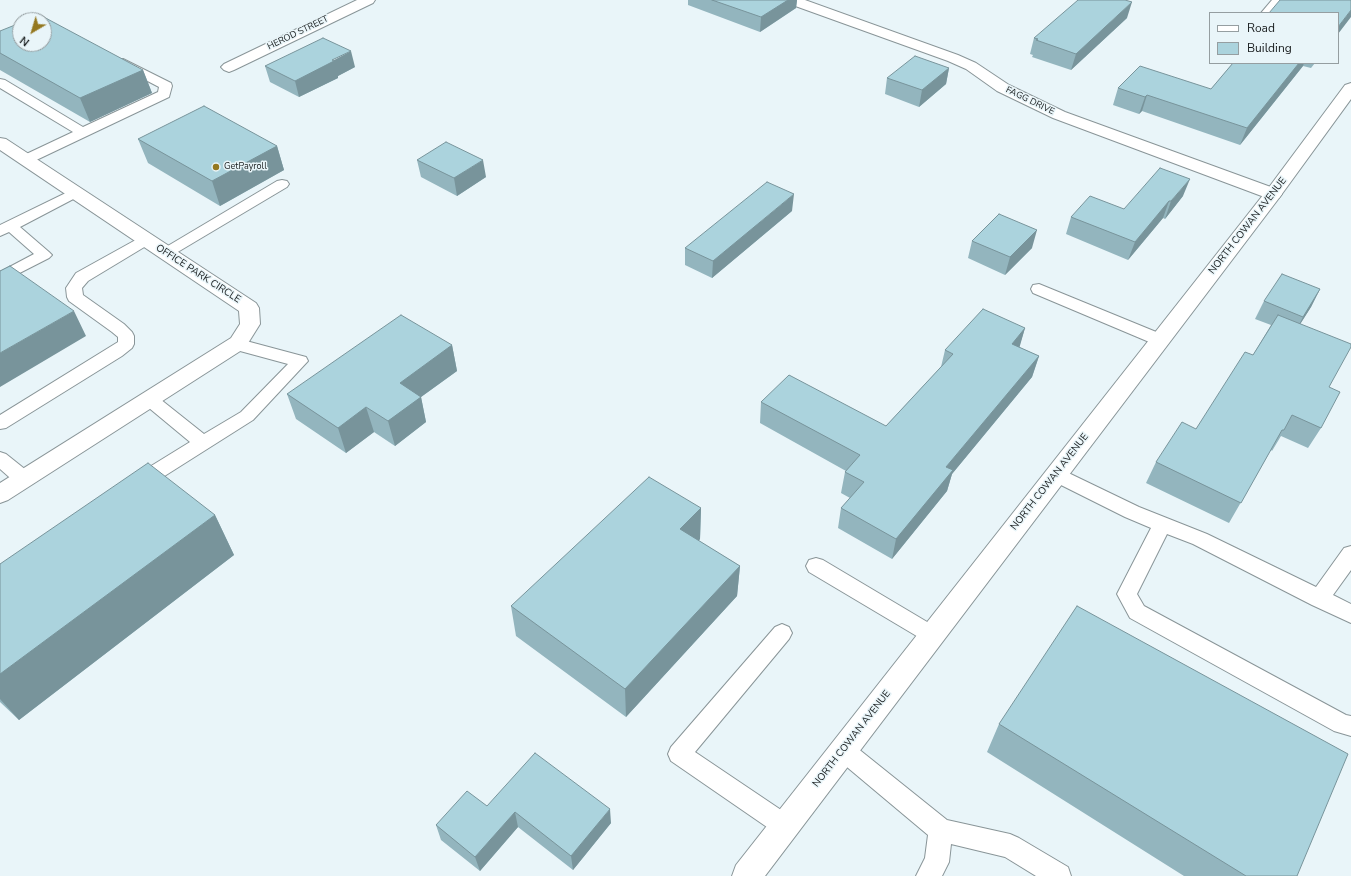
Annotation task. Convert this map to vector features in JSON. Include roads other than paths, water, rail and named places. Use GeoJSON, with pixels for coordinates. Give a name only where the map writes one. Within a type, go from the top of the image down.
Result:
{"type":"FeatureCollection","features":[{"type":"Feature","properties":{"kind":"street","name":"HEROD STREET"},"geometry":{"type":"LineString","coordinates":[[229,67],[368,0]]}},
{"type":"Feature","properties":{"kind":"street","name":"FAGG DRIVE"},"geometry":{"type":"LineString","coordinates":[[792,0],[953,58],[971,66],[1003,88],[1059,115],[1273,194]]}},
{"type":"Feature","properties":{"kind":"street","name":"NORTH COWAN AVENUE"},"geometry":{"type":"LineString","coordinates":[[747,876],[1273,194],[1351,88]]}},
{"type":"Feature","properties":{"kind":"street","name":"OFFICE PARK CIRCLE"},"geometry":{"type":"LineString","coordinates":[[0,143],[249,308],[250,324],[235,344],[0,494]]}},
{"type":"Feature","properties":{"kind":"lane"},"geometry":{"type":"LineString","coordinates":[[1268,12],[1278,0]]}},
{"type":"Feature","properties":{"kind":"lane"},"geometry":{"type":"LineString","coordinates":[[25,160],[164,94],[166,86],[113,58]]}},
{"type":"Feature","properties":{"kind":"lane"},"geometry":{"type":"LineString","coordinates":[[0,83],[82,132]]}},
{"type":"Feature","properties":{"kind":"lane"},"geometry":{"type":"LineString","coordinates":[[166,253],[282,184]]}},
{"type":"Feature","properties":{"kind":"lane"},"geometry":{"type":"LineString","coordinates":[[0,278],[44,255],[5,229],[76,192]]}},
{"type":"Feature","properties":{"kind":"lane"},"geometry":{"type":"LineString","coordinates":[[0,423],[116,352],[126,344],[126,336],[118,328],[76,296],[74,288],[82,277],[146,240]]}},
{"type":"Feature","properties":{"kind":"lane"},"geometry":{"type":"LineString","coordinates":[[1039,289],[1160,340]]}},
{"type":"Feature","properties":{"kind":"lane"},"geometry":{"type":"LineString","coordinates":[[124,492],[247,416],[300,361],[235,344]]}},
{"type":"Feature","properties":{"kind":"lane"},"geometry":{"type":"LineString","coordinates":[[149,399],[203,443]]}},
{"type":"Feature","properties":{"kind":"lane"},"geometry":{"type":"LineString","coordinates":[[0,459],[24,479]]}},
{"type":"Feature","properties":{"kind":"lane"},"geometry":{"type":"LineString","coordinates":[[1056,474],[1132,512],[1200,539],[1351,614]]}},
{"type":"Feature","properties":{"kind":"lane"},"geometry":{"type":"LineString","coordinates":[[1163,524],[1127,594],[1137,612],[1342,724],[1351,726]]}},
{"type":"Feature","properties":{"kind":"lane"},"geometry":{"type":"LineString","coordinates":[[1319,599],[1351,554]]}},
{"type":"Feature","properties":{"kind":"lane"},"geometry":{"type":"LineString","coordinates":[[816,566],[932,635]]}},
{"type":"Feature","properties":{"kind":"lane"},"geometry":{"type":"LineString","coordinates":[[782,633],[679,754],[785,826]]}},
{"type":"Feature","properties":{"kind":"lane"},"geometry":{"type":"LineString","coordinates":[[843,750],[941,830],[1010,846],[1059,876]]}},
{"type":"Feature","properties":{"kind":"lane"},"geometry":{"type":"LineString","coordinates":[[928,876],[937,862],[941,830]]}},
{"type":"Feature","properties":{"kind":"place","name":"GetPayroll"},"geometry":{"type":"Point","coordinates":[216,167]}}]}
